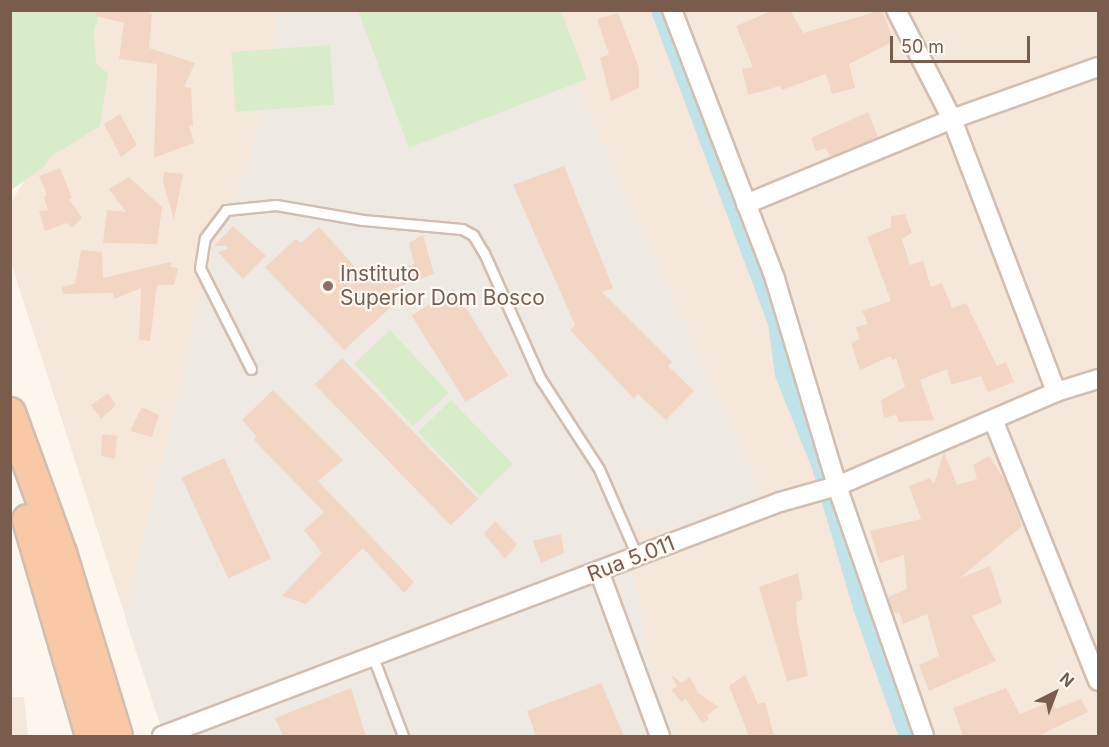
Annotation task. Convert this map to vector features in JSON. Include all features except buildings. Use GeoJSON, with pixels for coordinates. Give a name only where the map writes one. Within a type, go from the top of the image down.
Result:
{"type":"FeatureCollection","features":[{"type":"Feature","properties":{"kind":"highway"},"geometry":{"type":"LineString","coordinates":[[10,413],[62,553],[117,736]]}},
{"type":"Feature","properties":{"kind":"highway"},"geometry":{"type":"LineString","coordinates":[[10,472],[31,530],[92,736]]}},
{"type":"Feature","properties":{"kind":"street"},"geometry":{"type":"LineString","coordinates":[[672,10],[775,279],[837,486],[924,736]]}},
{"type":"Feature","properties":{"kind":"street"},"geometry":{"type":"LineString","coordinates":[[896,10],[952,119],[1056,392]]}},
{"type":"Feature","properties":{"kind":"street"},"geometry":{"type":"LineString","coordinates":[[746,204],[952,119],[1098,68]]}},
{"type":"Feature","properties":{"kind":"street","name":"Rua 5.011"},"geometry":{"type":"LineString","coordinates":[[162,736],[780,502],[837,486],[994,422],[1056,392],[1098,379]]}},
{"type":"Feature","properties":{"kind":"street"},"geometry":{"type":"LineString","coordinates":[[994,422],[1098,681]]}},
{"type":"Feature","properties":{"kind":"street"},"geometry":{"type":"LineString","coordinates":[[599,571],[660,736]]}},
{"type":"Feature","properties":{"kind":"lane"},"geometry":{"type":"LineString","coordinates":[[251,369],[200,268],[205,237],[226,210],[276,205],[363,220],[462,229],[473,235],[484,253],[540,378],[599,469],[637,556]]}},
{"type":"Feature","properties":{"kind":"lane"},"geometry":{"type":"LineString","coordinates":[[373,657],[403,736]]}},
{"type":"Feature","properties":{"kind":"shaded area"},"geometry":{"type":"Polygon","coordinates":[[[85,11],[1098,11],[1098,736],[164,736],[11,263],[10,204],[80,90],[85,11]]]}},
{"type":"Feature","properties":{"kind":"shaded area"},"geometry":{"type":"Polygon","coordinates":[[[279,11],[543,11],[774,518],[626,531],[653,676],[677,736],[164,736],[125,618],[203,285],[252,151],[279,11]]]}},
{"type":"Feature","properties":{"kind":"shaded area"},"geometry":{"type":"Polygon","coordinates":[[[11,697],[24,697],[28,736],[11,736],[11,697]]]}},
{"type":"Feature","properties":{"kind":"green space"},"geometry":{"type":"Polygon","coordinates":[[[11,11],[100,11],[94,31],[96,64],[108,73],[100,126],[49,158],[44,167],[11,190],[11,11]]]}},
{"type":"Feature","properties":{"kind":"green space"},"geometry":{"type":"Polygon","coordinates":[[[358,11],[561,11],[587,79],[409,148],[358,11]]]}},
{"type":"Feature","properties":{"kind":"green space"},"geometry":{"type":"Polygon","coordinates":[[[330,45],[334,105],[235,112],[231,52],[330,45]]]}},
{"type":"Feature","properties":{"kind":"green space"},"geometry":{"type":"Polygon","coordinates":[[[390,330],[449,393],[413,426],[354,363],[390,330]]]}},
{"type":"Feature","properties":{"kind":"green space"},"geometry":{"type":"Polygon","coordinates":[[[451,400],[513,464],[480,496],[418,432],[451,400]]]}},
{"type":"Feature","properties":{"kind":"waterway"},"geometry":{"type":"LineString","coordinates":[[661,10],[778,323],[785,374],[821,464],[863,607],[909,736]]}},
{"type":"Feature","properties":{"kind":"place","name":"Instituto Superior Dom Bosco"},"geometry":{"type":"Point","coordinates":[328,286]}}]}
